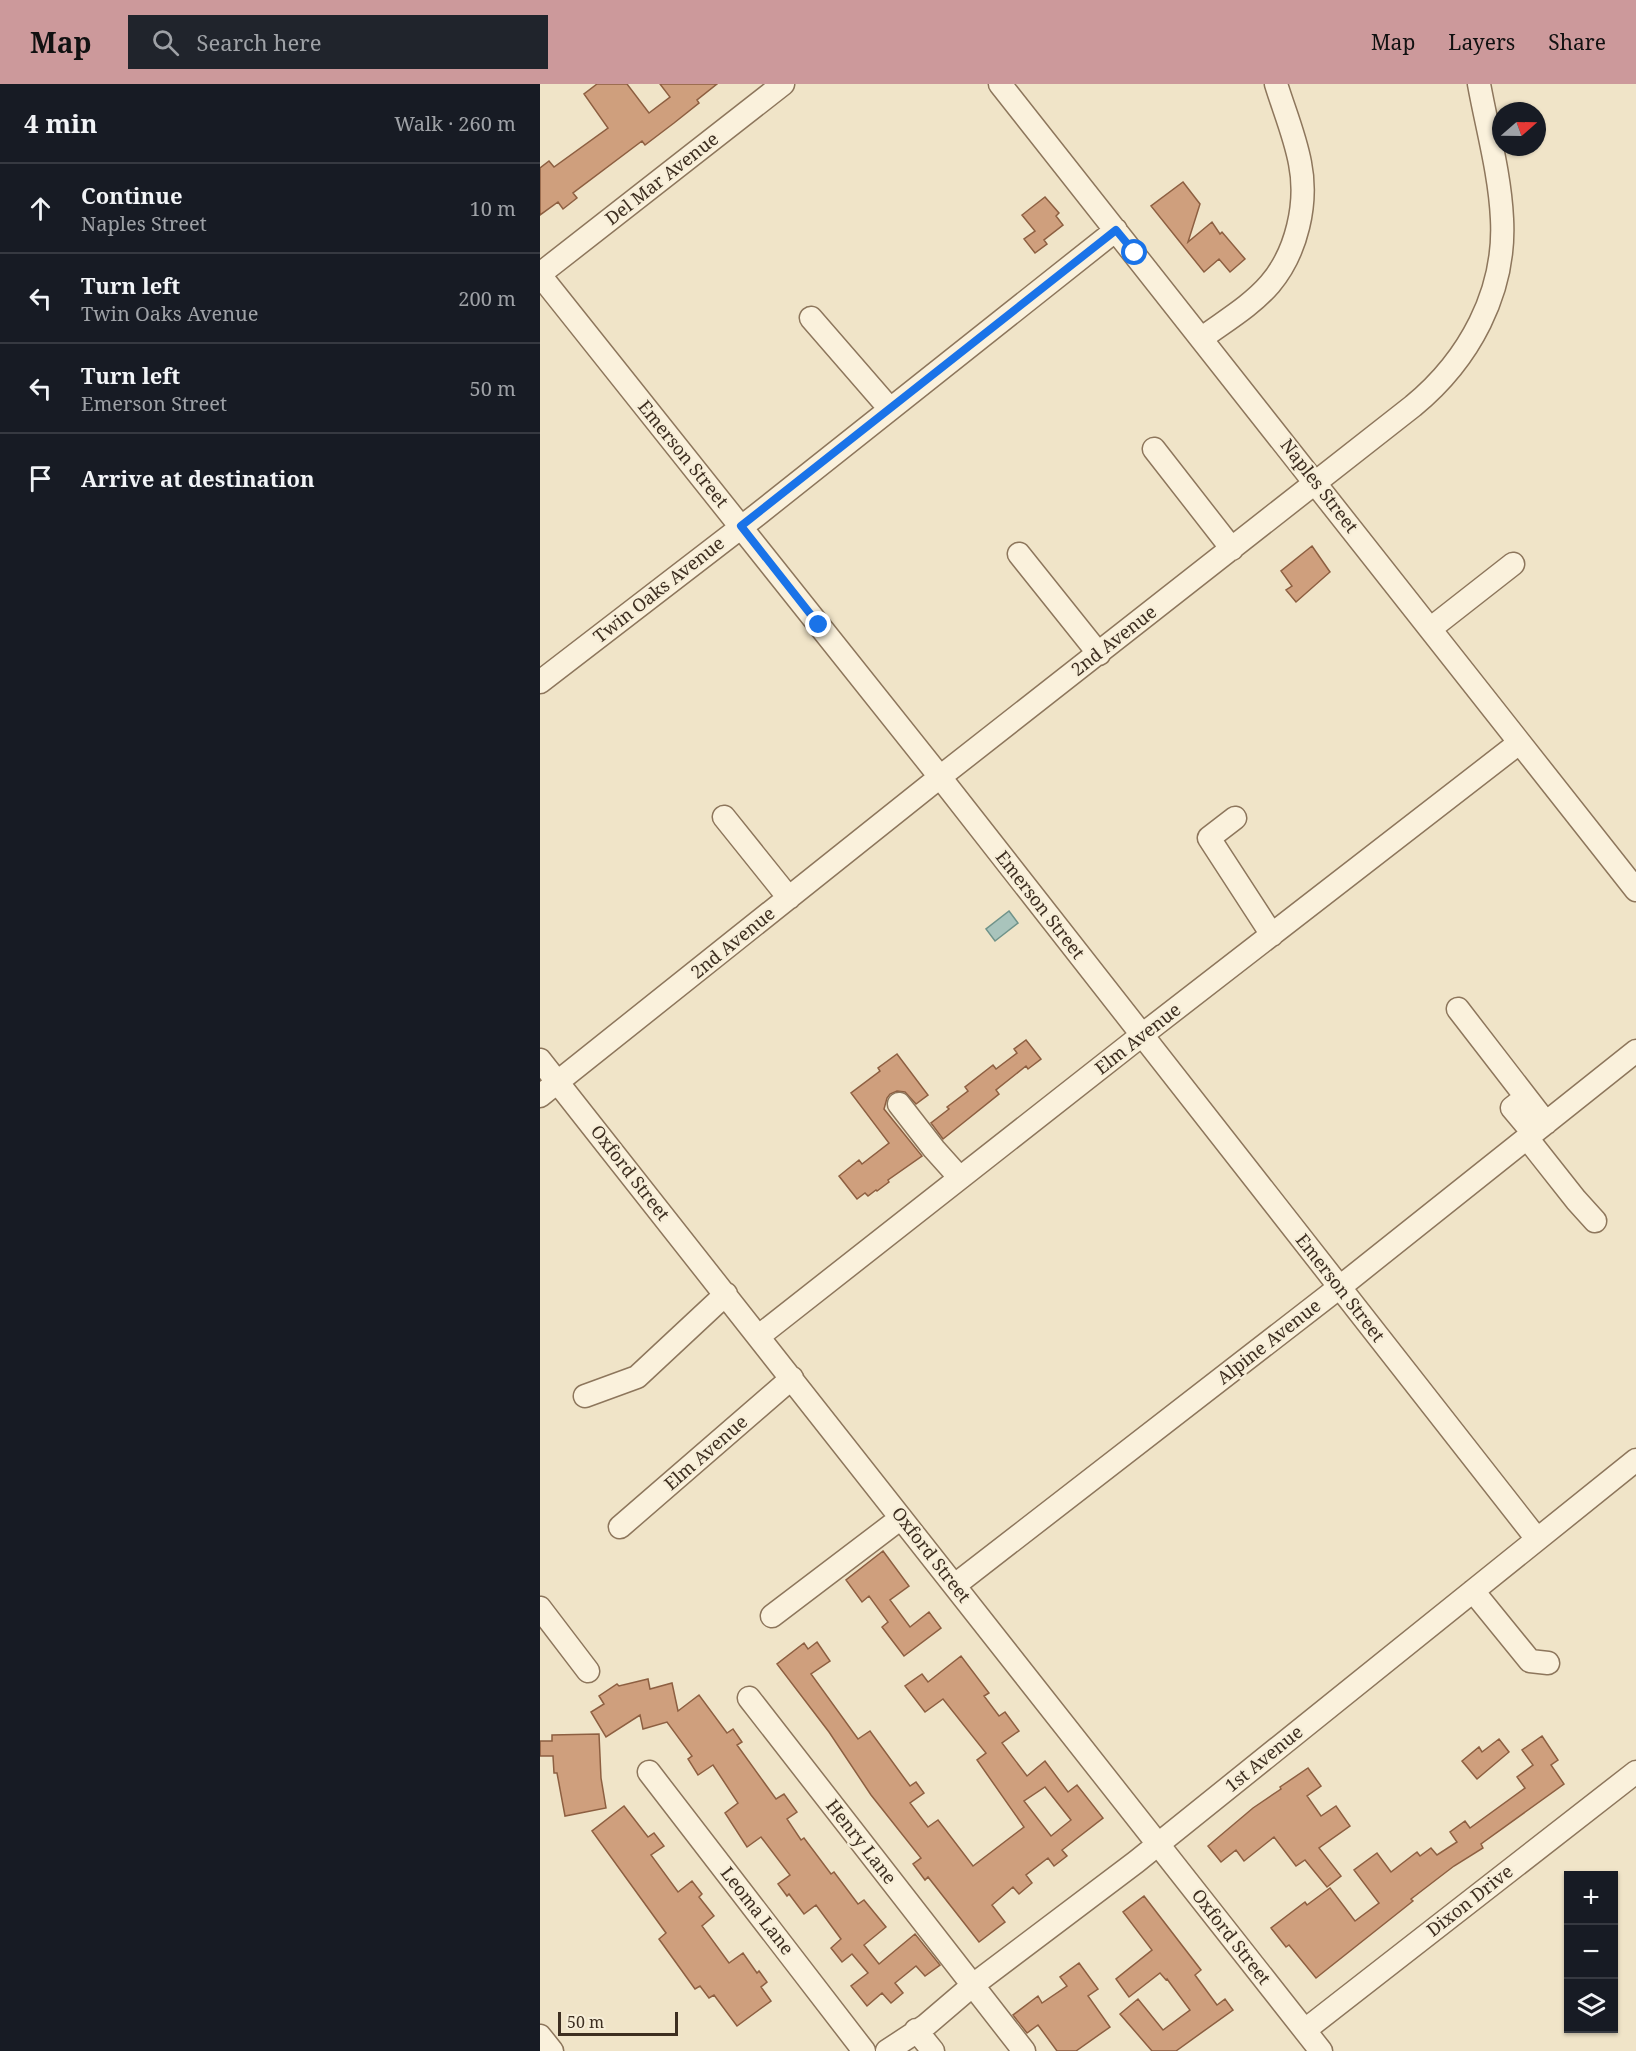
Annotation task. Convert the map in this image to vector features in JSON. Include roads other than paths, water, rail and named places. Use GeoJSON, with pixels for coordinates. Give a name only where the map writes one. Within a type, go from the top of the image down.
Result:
{"type":"FeatureCollection","features":[{"type":"Feature","properties":{"kind":"street","name":"Del Mar Avenue"},"geometry":{"type":"LineString","coordinates":[[540,274],[783,84]]}},
{"type":"Feature","properties":{"kind":"street","name":"Naples Street"},"geometry":{"type":"LineString","coordinates":[[1000,84],[1636,890]]}},
{"type":"Feature","properties":{"kind":"street"},"geometry":{"type":"LineString","coordinates":[[1202,338],[1247,307],[1271,283],[1290,253],[1300,218],[1303,189],[1300,163],[1276,84]]}},
{"type":"Feature","properties":{"kind":"street","name":"2nd Avenue"},"geometry":{"type":"LineString","coordinates":[[540,1096],[940,777],[1420,400],[1467,348],[1492,298],[1500,251],[1502,220],[1497,179],[1479,84]]}},
{"type":"Feature","properties":{"kind":"street","name":"Twin Oaks Avenue"},"geometry":{"type":"LineString","coordinates":[[540,682],[1116,230]]}},
{"type":"Feature","properties":{"kind":"street","name":"Emerson Street"},"geometry":{"type":"LineString","coordinates":[[540,274],[940,777],[1537,1539]]}},
{"type":"Feature","properties":{"kind":"street"},"geometry":{"type":"LineString","coordinates":[[811,318],[890,409]]}},
{"type":"Feature","properties":{"kind":"street"},"geometry":{"type":"LineString","coordinates":[[1154,449],[1232,549]]}},
{"type":"Feature","properties":{"kind":"street"},"geometry":{"type":"LineString","coordinates":[[1019,554],[1098,654]]}},
{"type":"Feature","properties":{"kind":"street"},"geometry":{"type":"LineString","coordinates":[[1430,629],[1513,564]]}},
{"type":"Feature","properties":{"kind":"street","name":"Elm Avenue"},"geometry":{"type":"LineString","coordinates":[[759,1336],[1519,743]]}},
{"type":"Feature","properties":{"kind":"street"},"geometry":{"type":"LineString","coordinates":[[724,817],[789,898]]}},
{"type":"Feature","properties":{"kind":"street"},"geometry":{"type":"LineString","coordinates":[[1235,818],[1209,838],[1272,935]]}},
{"type":"Feature","properties":{"kind":"street"},"geometry":{"type":"LineString","coordinates":[[1458,1009],[1526,1097],[1535,1131],[1576,1200],[1595,1221]]}},
{"type":"Feature","properties":{"kind":"street","name":"Alpine Avenue"},"geometry":{"type":"LineString","coordinates":[[955,1585],[1339,1287],[1636,1051]]}},
{"type":"Feature","properties":{"kind":"street","name":"Oxford Street"},"geometry":{"type":"LineString","coordinates":[[540,1060],[1321,2051]]}},
{"type":"Feature","properties":{"kind":"street"},"geometry":{"type":"LineString","coordinates":[[899,1104],[960,1178]]}},
{"type":"Feature","properties":{"kind":"street"},"geometry":{"type":"LineString","coordinates":[[585,1396],[637,1377],[726,1294]]}},
{"type":"Feature","properties":{"kind":"street","name":"Elm Avenue"},"geometry":{"type":"LineString","coordinates":[[620,1527],[792,1378]]}},
{"type":"Feature","properties":{"kind":"street","name":"1st Avenue"},"geometry":{"type":"LineString","coordinates":[[887,2051],[925,2026],[973,1985],[1158,1844],[1636,1460]]}},
{"type":"Feature","properties":{"kind":"street"},"geometry":{"type":"LineString","coordinates":[[772,1616],[902,1518]]}},
{"type":"Feature","properties":{"kind":"street"},"geometry":{"type":"LineString","coordinates":[[1473,1591],[1530,1661],[1548,1663]]}},
{"type":"Feature","properties":{"kind":"street"},"geometry":{"type":"LineString","coordinates":[[540,1608],[588,1671]]}},
{"type":"Feature","properties":{"kind":"street","name":"Henry Lane"},"geometry":{"type":"LineString","coordinates":[[749,1698],[1024,2051]]}},
{"type":"Feature","properties":{"kind":"street","name":"Leoma Lane"},"geometry":{"type":"LineString","coordinates":[[649,1772],[864,2051]]}},
{"type":"Feature","properties":{"kind":"street","name":"Dixon Drive"},"geometry":{"type":"LineString","coordinates":[[1305,2030],[1636,1772]]}},
{"type":"Feature","properties":{"kind":"street"},"geometry":{"type":"LineString","coordinates":[[916,2030],[933,2051]]}},
{"type":"Feature","properties":{"kind":"street"},"geometry":{"type":"LineString","coordinates":[[540,2036],[552,2051]]}},
{"type":"Feature","properties":{"kind":"water"},"geometry":{"type":"Polygon","coordinates":[[[1009,911],[1018,923],[995,941],[986,929],[1009,911]]]}}]}
